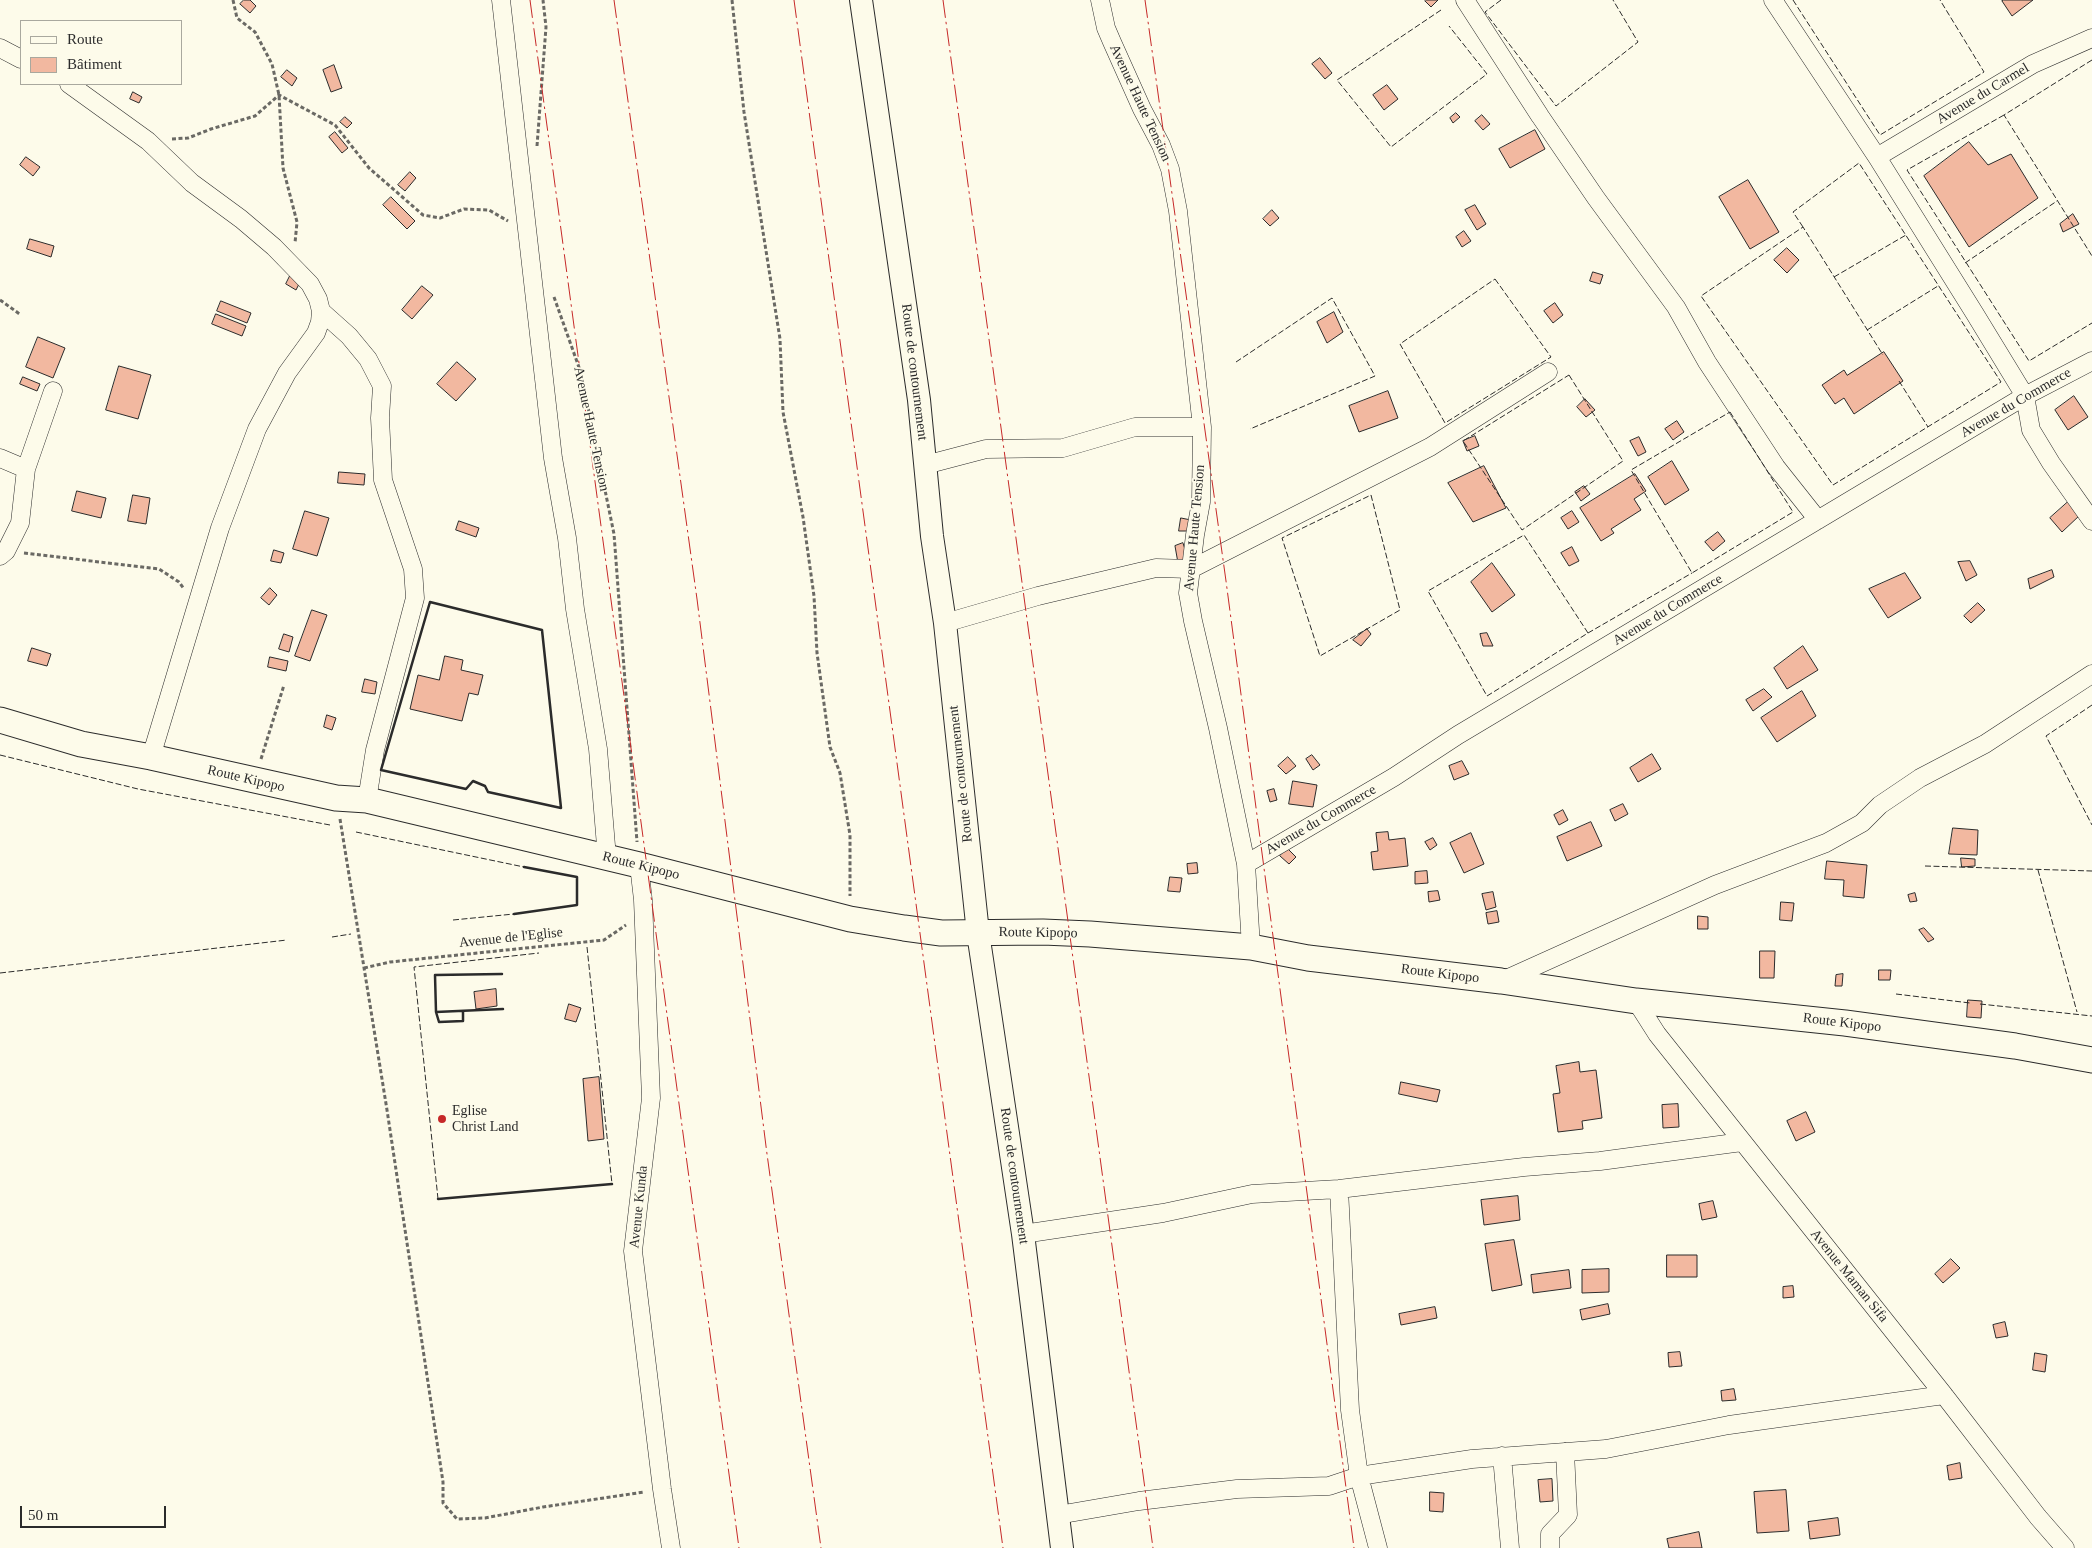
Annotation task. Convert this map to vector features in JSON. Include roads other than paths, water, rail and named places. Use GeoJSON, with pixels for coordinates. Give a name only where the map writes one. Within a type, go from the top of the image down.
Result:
{"type":"FeatureCollection","features":[{"type":"Feature","properties":{"kind":"main road","name":"Route Kipopo"},"geometry":{"type":"LineString","coordinates":[[0,720],[81,744],[151,757],[336,798],[367,800],[638,864],[850,920],[941,933],[1043,932],[1090,934],[1251,947],[1308,958],[1502,981],[1636,1001],[1845,1022],[2015,1046],[2092,1060]]}},
{"type":"Feature","properties":{"kind":"street"},"geometry":{"type":"LineString","coordinates":[[501,0],[553,458],[567,538],[575,609],[598,749],[607,858]]}},
{"type":"Feature","properties":{"kind":"street","name":"Route de contournement"},"geometry":{"type":"LineString","coordinates":[[862,0],[919,400],[932,536],[945,623],[978,933],[1023,1234],[1062,1548]]}},
{"type":"Feature","properties":{"kind":"street","name":"Avenue Haute Tension"},"geometry":{"type":"LineString","coordinates":[[1100,0],[1109,35],[1142,109],[1161,145],[1174,187],[1202,427],[1202,484],[1188,592],[1246,864],[1251,947]]}},
{"type":"Feature","properties":{"kind":"street"},"geometry":{"type":"LineString","coordinates":[[1465,0],[1488,38],[1574,165],[1676,306],[1707,362],[1776,467],[1818,520]]}},
{"type":"Feature","properties":{"kind":"street"},"geometry":{"type":"LineString","coordinates":[[1773,0],[1877,157],[2025,396],[2031,430],[2056,471],[2092,521]]}},
{"type":"Feature","properties":{"kind":"street","name":"Avenue du Carmel"},"geometry":{"type":"LineString","coordinates":[[1877,157],[2033,64],[2092,38]]}},
{"type":"Feature","properties":{"kind":"street"},"geometry":{"type":"LineString","coordinates":[[0,48],[20,58]]}},
{"type":"Feature","properties":{"kind":"street"},"geometry":{"type":"LineString","coordinates":[[70,85],[148,141],[192,182],[241,219],[293,265],[310,284],[318,299],[321,311],[316,333],[286,373],[257,429],[220,528],[151,757]]}},
{"type":"Feature","properties":{"kind":"street"},"geometry":{"type":"LineString","coordinates":[[321,311],[354,342],[368,360],[382,386],[380,418],[383,480],[413,569],[415,598],[375,750],[367,800]]}},
{"type":"Feature","properties":{"kind":"street","name":"Avenue du Commerce"},"geometry":{"type":"LineString","coordinates":[[1246,864],[1394,778],[1458,735],[2025,396],[2092,361]]}},
{"type":"Feature","properties":{"kind":"street"},"geometry":{"type":"LineString","coordinates":[[945,623],[1038,596],[1156,568],[1191,569],[1430,447],[1548,372]]}},
{"type":"Feature","properties":{"kind":"street"},"geometry":{"type":"LineString","coordinates":[[3,554],[20,523],[26,469],[53,391]]}},
{"type":"Feature","properties":{"kind":"street"},"geometry":{"type":"LineString","coordinates":[[925,465],[986,449],[1064,448],[1135,427],[1202,427]]}},
{"type":"Feature","properties":{"kind":"street"},"geometry":{"type":"LineString","coordinates":[[0,458],[26,469]]}},
{"type":"Feature","properties":{"kind":"street"},"geometry":{"type":"LineString","coordinates":[[1502,981],[1716,885],[1826,843],[1862,823],[1880,805],[1920,778],[1985,744],[2092,674]]}},
{"type":"Feature","properties":{"kind":"street","name":"Avenue Kunda"},"geometry":{"type":"LineString","coordinates":[[638,864],[643,900],[651,1098],[633,1251],[662,1490],[671,1548]]}},
{"type":"Feature","properties":{"kind":"street","name":"Avenue Maman Sifa"},"geometry":{"type":"LineString","coordinates":[[1636,1001],[1657,1034],[1944,1395],[2038,1517],[2065,1548]]}},
{"type":"Feature","properties":{"kind":"street"},"geometry":{"type":"LineString","coordinates":[[1023,1234],[1163,1213],[1252,1194],[1340,1189],[1524,1167],[1600,1161],[1742,1142]]}},
{"type":"Feature","properties":{"kind":"street"},"geometry":{"type":"LineString","coordinates":[[1340,1189],[1350,1410],[1358,1476],[1378,1548]]}},
{"type":"Feature","properties":{"kind":"street"},"geometry":{"type":"LineString","coordinates":[[1058,1515],[1139,1501],[1237,1489],[1329,1486],[1358,1476],[1472,1459],[1624,1447],[1729,1425],[1944,1395]]}},
{"type":"Feature","properties":{"kind":"street"},"geometry":{"type":"LineString","coordinates":[[1550,1548],[1550,1534],[1568,1515],[1565,1452]]}},
{"type":"Feature","properties":{"kind":"street"},"geometry":{"type":"LineString","coordinates":[[1502,1456],[1510,1548]]}},
{"type":"Feature","properties":{"kind":"place","name":"Eglise Christ Land"},"geometry":{"type":"Point","coordinates":[442,1119]}}]}
